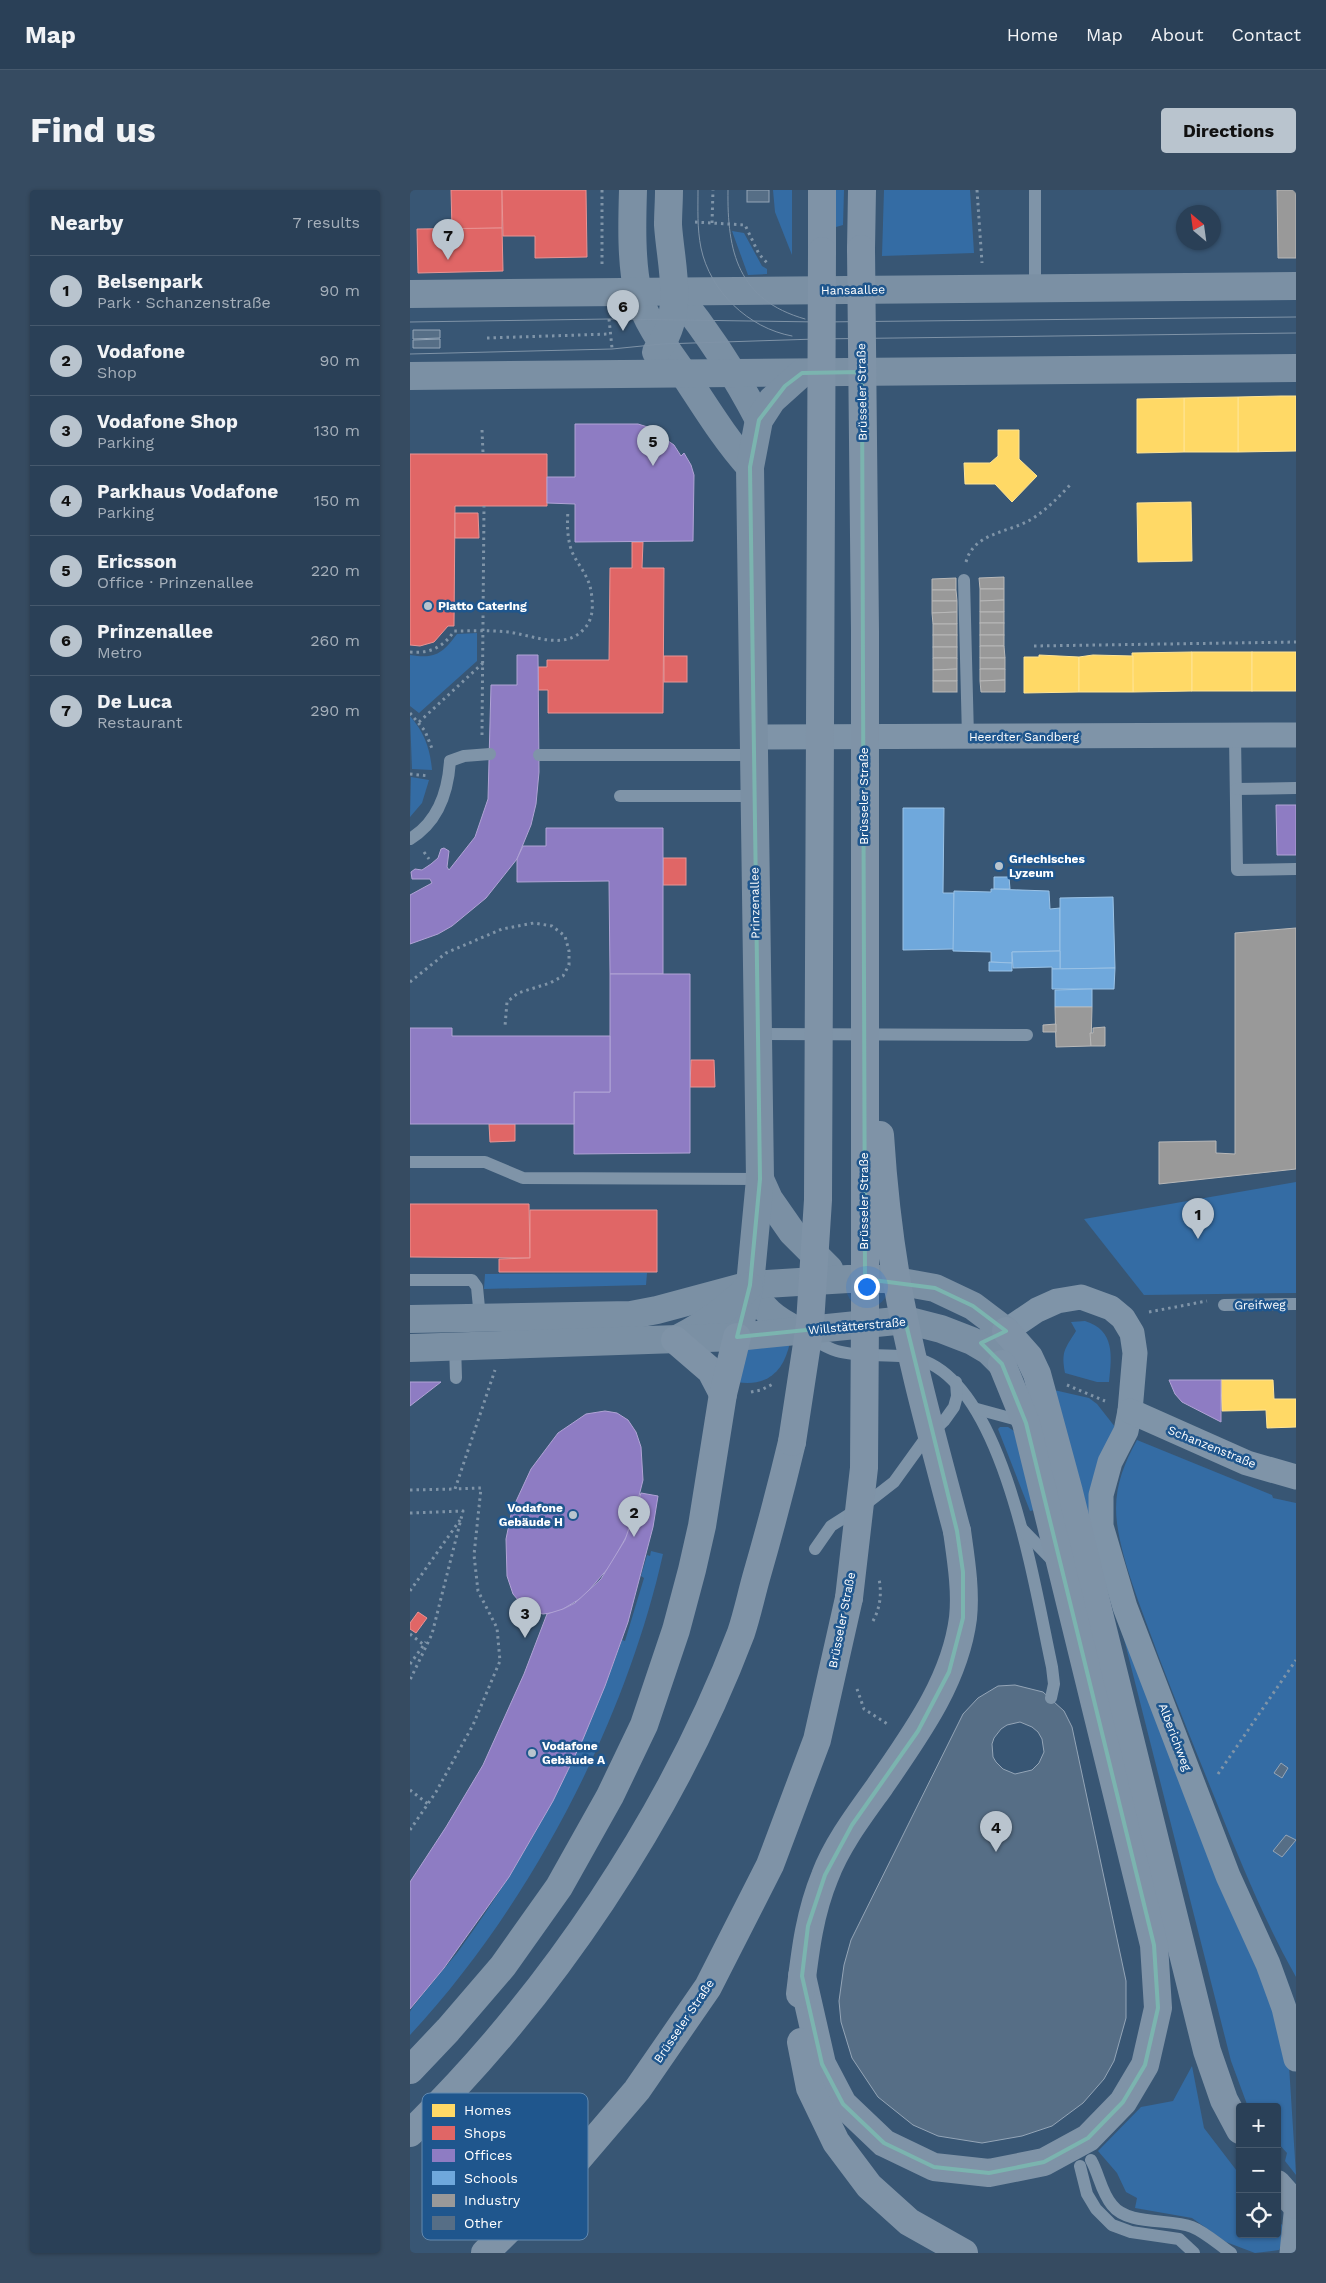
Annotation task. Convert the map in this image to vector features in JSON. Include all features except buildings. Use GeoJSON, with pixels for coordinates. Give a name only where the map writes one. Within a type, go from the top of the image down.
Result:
{"type":"FeatureCollection","features":[{"type":"Feature","properties":{"kind":"highway"},"geometry":{"type":"LineString","coordinates":[[448,2093],[482,2058],[540,1988],[646,1831],[700,1727],[741,1632],[792,1442],[810,1324],[818,1200],[822,190]]}},
{"type":"Feature","properties":{"kind":"highway","name":"Brüsseler Straße"},"geometry":{"type":"LineString","coordinates":[[588,2147],[630,2098],[708,1987],[770,1865],[817,1740],[849,1598],[864,1468],[865,631],[862,190]]}},
{"type":"Feature","properties":{"kind":"highway"},"geometry":{"type":"LineString","coordinates":[[864,1044],[876,1067],[886,1209],[896,1278],[919,1387],[957,1532],[963,1572],[963,1618],[949,1672],[918,1731],[852,1825],[825,1875],[808,1926],[797,2025],[810,2088],[836,2142],[869,2186],[910,2222],[959,2251]]}},
{"type":"Feature","properties":{"kind":"highway"},"geometry":{"type":"LineString","coordinates":[[1006,1331],[1028,1357],[1037,1374],[1067,1483],[1207,2051],[1224,2100],[1236,2122]]}},
{"type":"Feature","properties":{"kind":"highway"},"geometry":{"type":"LineString","coordinates":[[410,2070],[448,2030],[503,1966],[558,1887],[610,1796],[644,1725],[676,1630],[692,1570],[702,1526],[723,1394],[737,1338]]}},
{"type":"Feature","properties":{"kind":"highway"},"geometry":{"type":"LineString","coordinates":[[675,1340],[711,1371],[723,1394]]}},
{"type":"Feature","properties":{"kind":"highway"},"geometry":{"type":"LineString","coordinates":[[802,1976],[822,2064],[843,2104],[884,2143],[934,2167],[989,2174],[1044,2162],[1088,2138],[1123,2102],[1145,2065],[1158,2008],[1154,1945],[1026,1423],[1002,1364]]}},
{"type":"Feature","properties":{"kind":"highway"},"geometry":{"type":"LineString","coordinates":[[410,2133],[422,2120]]}},
{"type":"Feature","properties":{"kind":"highway"},"geometry":{"type":"LineString","coordinates":[[1281,2188],[1296,2205]]}},
{"type":"Feature","properties":{"kind":"highway","name":"Brüsseler Straße"},"geometry":{"type":"LineString","coordinates":[[485,2253],[498,2240]]}},
{"type":"Feature","properties":{"kind":"street"},"geometry":{"type":"LineString","coordinates":[[632,190],[632,232],[638,293],[662,344],[728,442],[750,467]]}},
{"type":"Feature","properties":{"kind":"street"},"geometry":{"type":"LineString","coordinates":[[618,376],[642,366],[662,344],[675,308],[676,293],[668,224],[669,190]]}},
{"type":"Feature","properties":{"kind":"street","name":"Hansaallee"},"geometry":{"type":"LineString","coordinates":[[410,294],[1296,286]]}},
{"type":"Feature","properties":{"kind":"street"},"geometry":{"type":"LineString","coordinates":[[676,293],[698,321],[733,373],[759,420]]}},
{"type":"Feature","properties":{"kind":"street"},"geometry":{"type":"LineString","coordinates":[[410,376],[618,376],[733,373],[1296,368]]}},
{"type":"Feature","properties":{"kind":"street","name":"Prinzenallee"},"geometry":{"type":"LineString","coordinates":[[737,1338],[750,1285],[760,1180],[753,796],[750,467],[759,420],[772,400],[802,373]]}},
{"type":"Feature","properties":{"kind":"street","name":"Heerdter Sandberg"},"geometry":{"type":"LineString","coordinates":[[753,746],[968,737],[1296,735]]}},
{"type":"Feature","properties":{"kind":"street"},"geometry":{"type":"LineString","coordinates":[[760,1180],[792,1232],[826,1268],[848,1279]]}},
{"type":"Feature","properties":{"kind":"street"},"geometry":{"type":"LineString","coordinates":[[410,1319],[631,1315],[657,1310],[750,1285],[848,1279],[885,1279],[935,1288],[974,1306],[1006,1331]]}},
{"type":"Feature","properties":{"kind":"street"},"geometry":{"type":"LineString","coordinates":[[750,1285],[758,1301],[774,1319],[798,1331]]}},
{"type":"Feature","properties":{"kind":"street","name":"Willstätterstraße"},"geometry":{"type":"LineString","coordinates":[[675,1340],[716,1317],[750,1285]]}},
{"type":"Feature","properties":{"kind":"street"},"geometry":{"type":"LineString","coordinates":[[972,1341],[990,1339],[1006,1331],[1044,1306],[1081,1296],[1111,1308],[1123,1318],[1128,1326]]}},
{"type":"Feature","properties":{"kind":"street","name":"Willstätterstraße"},"geometry":{"type":"LineString","coordinates":[[410,1348],[737,1338],[906,1320],[934,1327],[972,1341],[989,1351],[1002,1364]]}},
{"type":"Feature","properties":{"kind":"street","name":"Alberichweg"},"geometry":{"type":"LineString","coordinates":[[1128,1326],[1132,1333],[1135,1353],[1130,1411],[1126,1431],[1110,1462],[1101,1495],[1101,1526],[1125,1607],[1224,1867],[1268,1964],[1284,2008],[1296,2059]]}},
{"type":"Feature","properties":{"kind":"street"},"geometry":{"type":"LineString","coordinates":[[1002,1364],[1002,1343],[1006,1331]]}},
{"type":"Feature","properties":{"kind":"street","name":"Schanzenstraße"},"geometry":{"type":"LineString","coordinates":[[1130,1411],[1247,1463],[1296,1477]]}},
{"type":"Feature","properties":{"kind":"street"},"geometry":{"type":"LineString","coordinates":[[1292,2253],[1296,2214]]}},
{"type":"Feature","properties":{"kind":"lane"},"geometry":{"type":"LineString","coordinates":[[1035,190],[1035,288]]}},
{"type":"Feature","properties":{"kind":"lane"},"geometry":{"type":"LineString","coordinates":[[964,580],[968,737]]}},
{"type":"Feature","properties":{"kind":"lane"},"geometry":{"type":"LineString","coordinates":[[1235,736],[1237,870],[1296,869]]}},
{"type":"Feature","properties":{"kind":"lane"},"geometry":{"type":"LineString","coordinates":[[538,755],[695,755],[753,746]]}},
{"type":"Feature","properties":{"kind":"lane"},"geometry":{"type":"LineString","coordinates":[[410,839],[428,824],[439,809],[446,792],[450,761],[464,756],[486,754]]}},
{"type":"Feature","properties":{"kind":"lane"},"geometry":{"type":"LineString","coordinates":[[1236,788],[1296,788]]}},
{"type":"Feature","properties":{"kind":"lane"},"geometry":{"type":"LineString","coordinates":[[620,796],[753,796]]}},
{"type":"Feature","properties":{"kind":"lane"},"geometry":{"type":"LineString","coordinates":[[757,1034],[1026,1035]]}},
{"type":"Feature","properties":{"kind":"lane"},"geometry":{"type":"LineString","coordinates":[[410,1162],[485,1162],[523,1178],[760,1180]]}},
{"type":"Feature","properties":{"kind":"lane"},"geometry":{"type":"LineString","coordinates":[[410,1280],[472,1280],[477,1287],[468,1318],[455,1347],[456,1378]]}},
{"type":"Feature","properties":{"kind":"lane","name":"Greifweg"},"geometry":{"type":"LineString","coordinates":[[1224,1305],[1296,1304]]}},
{"type":"Feature","properties":{"kind":"lane"},"geometry":{"type":"LineString","coordinates":[[798,1331],[836,1351],[909,1356],[931,1364],[956,1382],[976,1409],[992,1441],[1022,1529],[1052,1667],[1054,1684],[1051,1698]]}},
{"type":"Feature","properties":{"kind":"lane"},"geometry":{"type":"LineString","coordinates":[[815,1549],[831,1526],[867,1503],[894,1482],[925,1439],[944,1421],[954,1407],[957,1396],[956,1382]]}},
{"type":"Feature","properties":{"kind":"lane"},"geometry":{"type":"LineString","coordinates":[[976,1409],[1026,1423]]}},
{"type":"Feature","properties":{"kind":"lane"},"geometry":{"type":"LineString","coordinates":[[1022,1529],[1061,1568]]}},
{"type":"Feature","properties":{"kind":"lane"},"geometry":{"type":"LineString","coordinates":[[1194,2253],[1178,2238],[1131,2232],[1112,2225],[1096,2209],[1087,2194],[1085,2163],[1099,2174],[1104,2192],[1113,2207],[1130,2216],[1192,2227],[1231,2253]]}},
{"type":"Feature","properties":{"kind":"path"},"geometry":{"type":"LineString","coordinates":[[602,190],[603,293],[618,376]]}},
{"type":"Feature","properties":{"kind":"path"},"geometry":{"type":"LineString","coordinates":[[712,223],[713,190]]}},
{"type":"Feature","properties":{"kind":"path"},"geometry":{"type":"LineString","coordinates":[[976,190],[985,288]]}},
{"type":"Feature","properties":{"kind":"path"},"geometry":{"type":"LineString","coordinates":[[690,222],[745,224],[759,254],[771,268]]}},
{"type":"Feature","properties":{"kind":"path"},"geometry":{"type":"LineString","coordinates":[[487,338],[610,334]]}},
{"type":"Feature","properties":{"kind":"path"},"geometry":{"type":"LineString","coordinates":[[482,430],[483,453]]}},
{"type":"Feature","properties":{"kind":"path"},"geometry":{"type":"LineString","coordinates":[[964,580],[966,560],[973,547],[989,535],[1030,520],[1050,506],[1070,485]]}},
{"type":"Feature","properties":{"kind":"path"},"geometry":{"type":"LineString","coordinates":[[484,506],[483,663],[486,754]]}},
{"type":"Feature","properties":{"kind":"path"},"geometry":{"type":"LineString","coordinates":[[410,652],[418,653],[436,649],[445,643],[454,631],[483,631],[564,641],[578,636],[588,626],[593,614],[590,586],[572,552],[567,528],[568,510]]}},
{"type":"Feature","properties":{"kind":"path"},"geometry":{"type":"LineString","coordinates":[[1034,646],[1296,642]]}},
{"type":"Feature","properties":{"kind":"path"},"geometry":{"type":"LineString","coordinates":[[419,722],[483,663]]}},
{"type":"Feature","properties":{"kind":"path"},"geometry":{"type":"LineString","coordinates":[[410,713],[419,722],[429,738],[434,754]]}},
{"type":"Feature","properties":{"kind":"path"},"geometry":{"type":"LineString","coordinates":[[410,982],[446,953],[502,929],[534,923],[552,926],[565,936],[570,951],[569,965],[563,976],[550,983],[518,993],[507,1002],[505,1026]]}},
{"type":"Feature","properties":{"kind":"path"},"geometry":{"type":"LineString","coordinates":[[1128,1326],[1149,1312],[1213,1300],[1224,1305]]}},
{"type":"Feature","properties":{"kind":"path"},"geometry":{"type":"LineString","coordinates":[[455,1489],[493,1378],[501,1345]]}},
{"type":"Feature","properties":{"kind":"path"},"geometry":{"type":"LineString","coordinates":[[1041,1389],[1062,1383],[1130,1411]]}},
{"type":"Feature","properties":{"kind":"path"},"geometry":{"type":"LineString","coordinates":[[410,1490],[481,1488],[474,1555],[478,1591],[497,1628],[500,1661],[473,1725],[428,1804],[410,1830]]}},
{"type":"Feature","properties":{"kind":"path"},"geometry":{"type":"LineString","coordinates":[[410,1680],[432,1634],[463,1511],[411,1514]]}},
{"type":"Feature","properties":{"kind":"path"},"geometry":{"type":"LineString","coordinates":[[410,1591],[412,1585],[462,1517]]}},
{"type":"Feature","properties":{"kind":"path"},"geometry":{"type":"LineString","coordinates":[[410,1634],[424,1645]]}},
{"type":"Feature","properties":{"kind":"path"},"geometry":{"type":"LineString","coordinates":[[410,1664],[432,1634]]}},
{"type":"Feature","properties":{"kind":"path"},"geometry":{"type":"LineString","coordinates":[[1218,1774],[1296,1660]]}},
{"type":"Feature","properties":{"kind":"path"},"geometry":{"type":"LineString","coordinates":[[410,1790],[428,1804]]}},
{"type":"Feature","properties":{"kind":"highlighted area"},"geometry":{"type":"Polygon","coordinates":[[[862,372],[865,1279],[935,1288],[973,1306],[1006,1331],[981,1343],[1002,1364],[1026,1423],[1154,1945],[1158,2008],[1145,2065],[1123,2102],[1088,2138],[1044,2162],[989,2173],[934,2167],[884,2143],[843,2104],[822,2064],[802,1976],[808,1926],[825,1875],[852,1825],[918,1731],[949,1672],[963,1618],[963,1572],[957,1531],[905,1320],[737,1337],[750,1285],[760,1179],[750,467],[759,420],[785,386],[802,373],[862,372]]]}},
{"type":"Feature","properties":{"kind":"shaded area"},"geometry":{"type":"Polygon","coordinates":[[[773,190],[792,190],[792,255],[775,212],[773,190]]]}},
{"type":"Feature","properties":{"kind":"shaded area"},"geometry":{"type":"Polygon","coordinates":[[[836,190],[844,190],[843,225],[836,227],[836,190]]]}},
{"type":"Feature","properties":{"kind":"shaded area"},"geometry":{"type":"Polygon","coordinates":[[[884,190],[970,190],[974,253],[882,256],[884,190]]]}},
{"type":"Feature","properties":{"kind":"shaded area"},"geometry":{"type":"Polygon","coordinates":[[[732,231],[744,233],[762,266],[767,269],[767,274],[748,275],[732,231]]]}},
{"type":"Feature","properties":{"kind":"shaded area"},"geometry":{"type":"Polygon","coordinates":[[[477,633],[477,661],[419,713],[410,706],[410,655],[432,655],[447,646],[457,634],[477,633]]]}},
{"type":"Feature","properties":{"kind":"shaded area"},"geometry":{"type":"Polygon","coordinates":[[[410,716],[419,728],[425,741],[430,755],[432,770],[412,769],[410,716]]]}},
{"type":"Feature","properties":{"kind":"shaded area"},"geometry":{"type":"Polygon","coordinates":[[[411,777],[429,780],[422,803],[410,817],[411,777]]]}},
{"type":"Feature","properties":{"kind":"shaded area"},"geometry":{"type":"Polygon","coordinates":[[[1296,1182],[1296,1293],[1144,1295],[1084,1219],[1296,1182]]]}},
{"type":"Feature","properties":{"kind":"shaded area"},"geometry":{"type":"Polygon","coordinates":[[[647,1273],[646,1285],[484,1289],[485,1274],[647,1273]]]}},
{"type":"Feature","properties":{"kind":"shaded area"},"geometry":{"type":"Polygon","coordinates":[[[1085,1321],[1095,1325],[1107,1337],[1111,1354],[1109,1382],[1097,1382],[1065,1373],[1063,1360],[1065,1350],[1076,1331],[1071,1322],[1085,1321]]]}},
{"type":"Feature","properties":{"kind":"shaded area"},"geometry":{"type":"Polygon","coordinates":[[[790,1342],[784,1361],[773,1375],[758,1382],[737,1382],[749,1347],[790,1342]]]}},
{"type":"Feature","properties":{"kind":"shaded area"},"geometry":{"type":"Polygon","coordinates":[[[1054,1390],[1089,1398],[1097,1404],[1119,1432],[1087,1521],[1054,1390]]]}},
{"type":"Feature","properties":{"kind":"shaded area"},"geometry":{"type":"Polygon","coordinates":[[[1000,1427],[1008,1427],[1014,1431],[1035,1510],[1030,1511],[998,1429],[1000,1427]]]}},
{"type":"Feature","properties":{"kind":"shaded area"},"geometry":{"type":"Polygon","coordinates":[[[1137,1440],[1272,1495],[1273,1498],[1296,1503],[1296,1977],[1263,1912],[1234,1846],[1167,1678],[1129,1574],[1117,1523],[1116,1501],[1123,1470],[1137,1440]]]}},
{"type":"Feature","properties":{"kind":"shaded area"},"geometry":{"type":"Polygon","coordinates":[[[651,1551],[663,1554],[646,1618],[624,1683],[598,1747],[567,1810],[532,1871],[494,1930],[453,1985],[410,2035],[410,2012],[412,2008],[457,1953],[483,1916],[530,1841],[571,1763],[622,1640],[625,1641],[644,1578],[641,1576],[647,1555],[650,1556],[651,1551]]]}},
{"type":"Feature","properties":{"kind":"shaded area"},"geometry":{"type":"Polygon","coordinates":[[[1122,1631],[1262,1965],[1288,2050],[1296,2175],[1285,2161],[1287,2153],[1281,2146],[1281,2103],[1247,2103],[1231,2061],[1122,1631]]]}},
{"type":"Feature","properties":{"kind":"shaded area"},"geometry":{"type":"Polygon","coordinates":[[[1192,2066],[1204,2128],[1236,2170],[1236,2238],[1281,2238],[1281,2224],[1288,2232],[1279,2250],[1255,2253],[1226,2242],[1192,2218],[1135,2208],[1137,2198],[1126,2192],[1117,2173],[1098,2151],[1141,2107],[1173,2101],[1192,2066]]]}},
{"type":"Feature","properties":{"kind":"tram line"},"geometry":{"type":"LineString","coordinates":[[698,190],[701,248],[706,264],[722,293],[746,316],[760,325],[792,336]]}},
{"type":"Feature","properties":{"kind":"tram line"},"geometry":{"type":"LineString","coordinates":[[728,190],[730,234],[734,253],[741,271],[751,286],[765,300],[782,311],[805,319]]}},
{"type":"Feature","properties":{"kind":"tram line"},"geometry":{"type":"LineString","coordinates":[[410,322],[609,319],[820,322],[1296,317]]}},
{"type":"Feature","properties":{"kind":"tram line"},"geometry":{"type":"LineString","coordinates":[[410,354],[612,349],[662,344],[816,339],[1296,333]]}},
{"type":"Feature","properties":{"kind":"place","name":"De Luca"},"geometry":{"type":"Point","coordinates":[448,260]}},
{"type":"Feature","properties":{"kind":"place","name":"Prinzenallee"},"geometry":{"type":"Point","coordinates":[623,331]}},
{"type":"Feature","properties":{"kind":"place","name":"Ericsson"},"geometry":{"type":"Point","coordinates":[653,466]}},
{"type":"Feature","properties":{"kind":"place","name":"Piatto Catering"},"geometry":{"type":"Point","coordinates":[428,606]}},
{"type":"Feature","properties":{"kind":"place","name":"Griechisches Lyzeum"},"geometry":{"type":"Point","coordinates":[999,866]}},
{"type":"Feature","properties":{"kind":"place","name":"Belsenpark"},"geometry":{"type":"Point","coordinates":[1198,1239]}},
{"type":"Feature","properties":{"kind":"place","name":"Vodafone Gebäude H"},"geometry":{"type":"Point","coordinates":[573,1515]}},
{"type":"Feature","properties":{"kind":"place","name":"Vodafone"},"geometry":{"type":"Point","coordinates":[634,1537]}},
{"type":"Feature","properties":{"kind":"place","name":"Vodafone Shop"},"geometry":{"type":"Point","coordinates":[525,1638]}},
{"type":"Feature","properties":{"kind":"place","name":"Vodafone Gebäude A"},"geometry":{"type":"Point","coordinates":[532,1753]}},
{"type":"Feature","properties":{"kind":"place","name":"Parkhaus Vodafone"},"geometry":{"type":"Point","coordinates":[996,1852]}}]}
